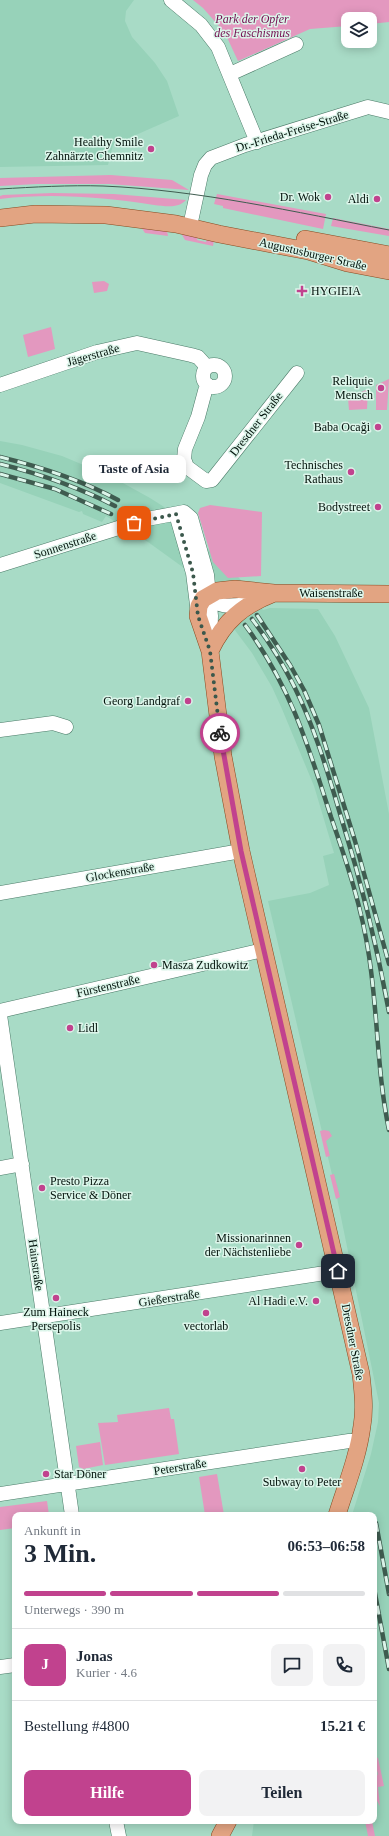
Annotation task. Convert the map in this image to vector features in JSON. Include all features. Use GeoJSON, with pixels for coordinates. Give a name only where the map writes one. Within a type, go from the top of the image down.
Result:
{"type":"FeatureCollection","features":[{"type":"Feature","properties":{"kind":"main road","name":"Augustusburger Straße"},"geometry":{"type":"LineString","coordinates":[[0,206],[35,203],[130,209],[191,222],[389,255]]}},
{"type":"Feature","properties":{"kind":"main road","name":"Augustusburger Straße"},"geometry":{"type":"LineString","coordinates":[[0,218],[35,214],[106,216],[191,222],[219,234],[308,250],[347,263],[389,272]]}},
{"type":"Feature","properties":{"kind":"main road","name":"Waisenstraße"},"geometry":{"type":"LineString","coordinates":[[209,597],[217,591],[235,589],[274,593],[389,594]]}},
{"type":"Feature","properties":{"kind":"main road","name":"Waisenstraße"},"geometry":{"type":"LineString","coordinates":[[251,604],[274,593]]}},
{"type":"Feature","properties":{"kind":"main road"},"geometry":{"type":"LineString","coordinates":[[198,616],[201,603],[209,597]]}},
{"type":"Feature","properties":{"kind":"main road"},"geometry":{"type":"LineString","coordinates":[[210,651],[225,625],[251,604]]}},
{"type":"Feature","properties":{"kind":"main road","name":"Dresdner Straße"},"geometry":{"type":"LineString","coordinates":[[198,616],[210,651],[223,756],[241,851],[361,1374],[364,1410],[359,1441],[338,1512]]}},
{"type":"Feature","properties":{"kind":"main road"},"geometry":{"type":"LineString","coordinates":[[220,1836],[226,1824]]}},
{"type":"Feature","properties":{"kind":"street"},"geometry":{"type":"LineString","coordinates":[[171,0],[201,25],[218,47],[257,142]]}},
{"type":"Feature","properties":{"kind":"street"},"geometry":{"type":"LineString","coordinates":[[230,74],[296,44]]}},
{"type":"Feature","properties":{"kind":"street","name":"Dr.-Frieda-Freise-Straße"},"geometry":{"type":"LineString","coordinates":[[191,222],[202,170],[210,158],[368,107],[389,112]]}},
{"type":"Feature","properties":{"kind":"street","name":"Jägerstraße"},"geometry":{"type":"LineString","coordinates":[[0,385],[97,352],[137,343],[158,346],[198,357],[207,367],[213,365],[220,367],[225,376],[220,385],[214,387],[208,385]]}},
{"type":"Feature","properties":{"kind":"street"},"geometry":{"type":"LineString","coordinates":[[207,367],[203,376],[208,385]]}},
{"type":"Feature","properties":{"kind":"street","name":"Dresdner Straße"},"geometry":{"type":"LineString","coordinates":[[208,385],[198,417],[185,449],[184,459],[187,467],[206,481],[212,480],[296,373]]}},
{"type":"Feature","properties":{"kind":"street","name":"Sonnenstraße"},"geometry":{"type":"LineString","coordinates":[[0,565],[147,519],[184,512],[191,518],[201,577]]}},
{"type":"Feature","properties":{"kind":"street"},"geometry":{"type":"LineString","coordinates":[[198,616],[201,577]]}},
{"type":"Feature","properties":{"kind":"street","name":"Dresdner Straße"},"geometry":{"type":"LineString","coordinates":[[201,577],[209,597],[210,651]]}},
{"type":"Feature","properties":{"kind":"street","name":"Waisenstraße"},"geometry":{"type":"LineString","coordinates":[[209,597],[220,605],[251,604]]}},
{"type":"Feature","properties":{"kind":"street"},"geometry":{"type":"LineString","coordinates":[[0,730],[53,723],[66,727]]}},
{"type":"Feature","properties":{"kind":"street","name":"Glockenstraße"},"geometry":{"type":"LineString","coordinates":[[0,893],[241,851]]}},
{"type":"Feature","properties":{"kind":"street","name":"Fürstenstraße"},"geometry":{"type":"LineString","coordinates":[[0,1012],[263,950]]}},
{"type":"Feature","properties":{"kind":"street","name":"Hainstraße"},"geometry":{"type":"LineString","coordinates":[[0,1015],[72,1512]]}},
{"type":"Feature","properties":{"kind":"street"},"geometry":{"type":"LineString","coordinates":[[0,1168],[22,1164]]}},
{"type":"Feature","properties":{"kind":"street","name":"Gießerstraße"},"geometry":{"type":"LineString","coordinates":[[0,1323],[338,1271]]}},
{"type":"Feature","properties":{"kind":"street","name":"Peterstraße"},"geometry":{"type":"LineString","coordinates":[[0,1494],[359,1441]]}},
{"type":"Feature","properties":{"kind":"street"},"geometry":{"type":"LineString","coordinates":[[0,1667],[12,1665]]}},
{"type":"Feature","properties":{"kind":"street"},"geometry":{"type":"LineString","coordinates":[[117,1824],[119,1836]]}},
{"type":"Feature","properties":{"kind":"shaded area"},"geometry":{"type":"Polygon","coordinates":[[[0,0],[134,0],[126,11],[125,21],[132,37],[155,63],[167,81],[179,116],[113,145],[108,165],[0,167],[0,0]]]}},
{"type":"Feature","properties":{"kind":"shaded area"},"geometry":{"type":"Polygon","coordinates":[[[0,441],[22,445],[62,456],[112,477],[150,498],[191,524],[186,530],[232,570],[254,595],[263,610],[270,608],[318,609],[335,636],[369,708],[389,814],[389,1836],[252,1836],[254,1824],[377,1824],[377,1512],[353,1512],[371,1454],[378,1422],[379,1403],[334,1183],[268,901],[310,893],[329,885],[323,856],[334,853],[314,786],[272,687],[252,653],[234,629],[239,624],[184,568],[148,542],[106,516],[102,522],[83,514],[82,511],[79,512],[0,483],[0,441]]]}},
{"type":"Feature","properties":{"kind":"green space","name":"Park der Opfer des Faschismus"},"geometry":{"type":"Polygon","coordinates":[[[193,0],[389,0],[389,22],[377,23],[377,12],[341,12],[341,27],[310,29],[238,61],[225,33],[203,8],[193,0]]]}},
{"type":"Feature","properties":{"kind":"green space"},"geometry":{"type":"Polygon","coordinates":[[[111,175],[172,180],[189,190],[109,184],[37,184],[0,186],[0,178],[111,175]]]}},
{"type":"Feature","properties":{"kind":"green space"},"geometry":{"type":"Polygon","coordinates":[[[52,193],[114,194],[186,200],[179,205],[167,206],[116,200],[58,196],[0,199],[0,196],[3,195],[52,193]]]}},
{"type":"Feature","properties":{"kind":"green space"},"geometry":{"type":"Polygon","coordinates":[[[217,194],[326,214],[323,229],[223,208],[223,206],[214,204],[217,194]]]}},
{"type":"Feature","properties":{"kind":"green space"},"geometry":{"type":"Polygon","coordinates":[[[333,218],[389,229],[389,236],[331,226],[333,218]]]}},
{"type":"Feature","properties":{"kind":"green space"},"geometry":{"type":"Polygon","coordinates":[[[141,227],[167,231],[168,236],[145,233],[141,227]]]}},
{"type":"Feature","properties":{"kind":"green space"},"geometry":{"type":"Polygon","coordinates":[[[181,233],[198,237],[197,240],[206,242],[207,239],[214,240],[213,246],[185,240],[181,233]]]}},
{"type":"Feature","properties":{"kind":"green space"},"geometry":{"type":"Polygon","coordinates":[[[104,281],[109,284],[107,291],[94,293],[92,282],[104,281]]]}},
{"type":"Feature","properties":{"kind":"green space"},"geometry":{"type":"Polygon","coordinates":[[[51,327],[55,349],[28,357],[23,335],[51,327]]]}},
{"type":"Feature","properties":{"kind":"green space"},"geometry":{"type":"Polygon","coordinates":[[[389,379],[387,410],[376,410],[376,385],[389,379]]]}},
{"type":"Feature","properties":{"kind":"green space"},"geometry":{"type":"Polygon","coordinates":[[[368,389],[367,409],[349,410],[348,398],[368,389]]]}},
{"type":"Feature","properties":{"kind":"green space"},"geometry":{"type":"Polygon","coordinates":[[[210,505],[262,512],[261,576],[228,578],[213,562],[198,513],[200,508],[210,505]]]}},
{"type":"Feature","properties":{"kind":"green space"},"geometry":{"type":"Polygon","coordinates":[[[320,1131],[329,1131],[332,1136],[326,1141],[330,1156],[326,1157],[320,1131]]]}},
{"type":"Feature","properties":{"kind":"green space"},"geometry":{"type":"Polygon","coordinates":[[[334,1174],[340,1197],[336,1199],[330,1175],[334,1174]]]}},
{"type":"Feature","properties":{"kind":"green space"},"geometry":{"type":"Polygon","coordinates":[[[169,1408],[171,1419],[174,1419],[179,1454],[105,1465],[98,1423],[118,1422],[117,1415],[169,1408]]]}},
{"type":"Feature","properties":{"kind":"green space"},"geometry":{"type":"Polygon","coordinates":[[[100,1442],[103,1465],[83,1469],[79,1467],[76,1446],[100,1442]]]}},
{"type":"Feature","properties":{"kind":"green space"},"geometry":{"type":"Polygon","coordinates":[[[217,1474],[223,1512],[205,1512],[199,1477],[217,1474]]]}},
{"type":"Feature","properties":{"kind":"green space"},"geometry":{"type":"Polygon","coordinates":[[[47,1501],[49,1512],[12,1512],[12,1528],[0,1530],[0,1507],[47,1501]]]}},
{"type":"Feature","properties":{"kind":"green space"},"geometry":{"type":"Polygon","coordinates":[[[377,1758],[384,1786],[378,1787],[380,1806],[377,1800],[377,1758]]]}},
{"type":"Feature","properties":{"kind":"green space"},"geometry":{"type":"Polygon","coordinates":[[[366,1824],[373,1824],[375,1836],[368,1836],[366,1824]]]}},
{"type":"Feature","properties":{"kind":"tram line"},"geometry":{"type":"LineString","coordinates":[[0,189],[52,186],[139,188],[211,197],[283,209],[389,230]]}},
{"type":"Feature","properties":{"kind":"railway"},"geometry":{"type":"LineString","coordinates":[[0,457],[31,465],[60,475],[90,486],[118,500]]}},
{"type":"Feature","properties":{"kind":"railway"},"geometry":{"type":"LineString","coordinates":[[0,464],[59,482],[115,506]]}},
{"type":"Feature","properties":{"kind":"railway"},"geometry":{"type":"LineString","coordinates":[[0,474],[55,489],[111,514]]}},
{"type":"Feature","properties":{"kind":"railway"},"geometry":{"type":"LineString","coordinates":[[257,615],[290,665],[304,690],[319,725],[355,841],[389,964]]}},
{"type":"Feature","properties":{"kind":"railway"},"geometry":{"type":"LineString","coordinates":[[252,619],[274,651],[302,702],[320,751],[362,889],[374,938],[389,1012]]}},
{"type":"Feature","properties":{"kind":"railway"},"geometry":{"type":"LineString","coordinates":[[245,625],[275,671],[297,717],[343,851],[353,886],[369,956],[382,1087],[389,1130]]}},
{"type":"Feature","properties":{"kind":"railway"},"geometry":{"type":"LineString","coordinates":[[377,1528],[389,1594]]}},
{"type":"Feature","properties":{"kind":"railway"},"geometry":{"type":"LineString","coordinates":[[377,1604],[389,1669]]}},
{"type":"Feature","properties":{"kind":"way so far"},"geometry":{"type":"LineString","coordinates":[[134,523],[176,514],[193,573],[198,616],[210,651],[220,733]]}},
{"type":"Feature","properties":{"kind":"place","name":"Healthy Smile Zahnärzte Chemnitz"},"geometry":{"type":"Point","coordinates":[151,149]}},
{"type":"Feature","properties":{"kind":"place","name":"Dr. Wok"},"geometry":{"type":"Point","coordinates":[328,197]}},
{"type":"Feature","properties":{"kind":"place","name":"Aldi"},"geometry":{"type":"Point","coordinates":[377,199]}},
{"type":"Feature","properties":{"kind":"place","name":"HYGIEIA"},"geometry":{"type":"Point","coordinates":[302,291]}},
{"type":"Feature","properties":{"kind":"place","name":"Reliquie Mensch"},"geometry":{"type":"Point","coordinates":[381,388]}},
{"type":"Feature","properties":{"kind":"place","name":"Baba Ocaği"},"geometry":{"type":"Point","coordinates":[378,427]}},
{"type":"Feature","properties":{"kind":"place","name":"Technisches Rathaus"},"geometry":{"type":"Point","coordinates":[351,472]}},
{"type":"Feature","properties":{"kind":"place","name":"Bodystreet"},"geometry":{"type":"Point","coordinates":[378,507]}},
{"type":"Feature","properties":{"kind":"place","name":"Taste of Asia"},"geometry":{"type":"Point","coordinates":[134,523]}},
{"type":"Feature","properties":{"kind":"place","name":"Georg Landgraf"},"geometry":{"type":"Point","coordinates":[188,701]}},
{"type":"Feature","properties":{"kind":"place","name":"Masza Zudkowitz"},"geometry":{"type":"Point","coordinates":[154,965]}},
{"type":"Feature","properties":{"kind":"place","name":"Lidl"},"geometry":{"type":"Point","coordinates":[70,1028]}},
{"type":"Feature","properties":{"kind":"place","name":"Presto Pizza Service & Döner"},"geometry":{"type":"Point","coordinates":[42,1188]}},
{"type":"Feature","properties":{"kind":"place","name":"Missionarinnen der Nächstenliebe"},"geometry":{"type":"Point","coordinates":[299,1245]}},
{"type":"Feature","properties":{"kind":"place","name":"Zum Haineck Persepolis"},"geometry":{"type":"Point","coordinates":[56,1298]}},
{"type":"Feature","properties":{"kind":"place","name":"Al Hadi e.V."},"geometry":{"type":"Point","coordinates":[316,1301]}},
{"type":"Feature","properties":{"kind":"place","name":"vectorlab"},"geometry":{"type":"Point","coordinates":[206,1313]}},
{"type":"Feature","properties":{"kind":"place","name":"Subway to Peter"},"geometry":{"type":"Point","coordinates":[302,1469]}},
{"type":"Feature","properties":{"kind":"place","name":"Star Döner"},"geometry":{"type":"Point","coordinates":[46,1474]}},
{"type":"Feature","properties":{"kind":"route"},"geometry":{"type":"LineString","coordinates":[[220,733],[241,851],[338,1271]]}}]}
